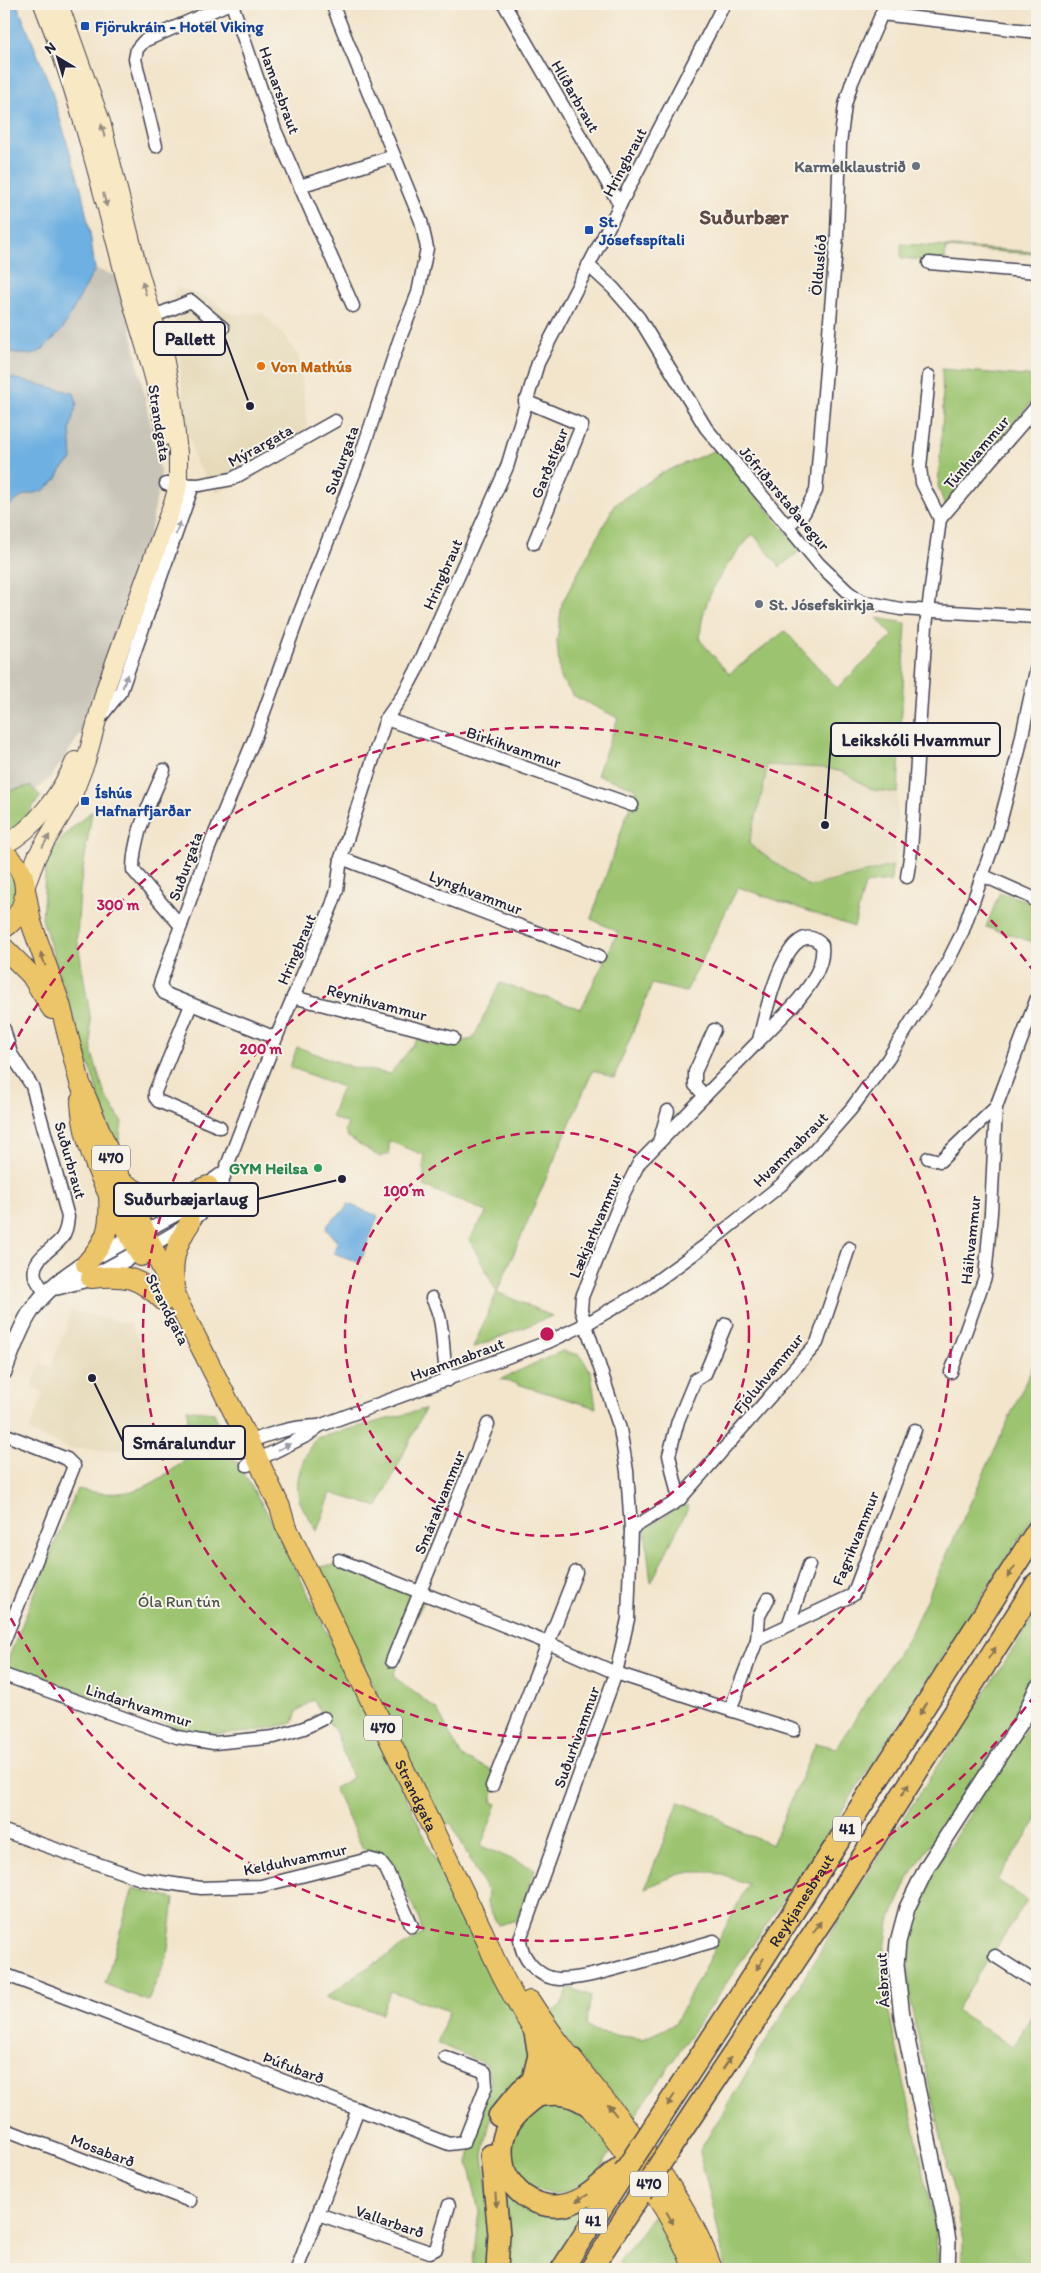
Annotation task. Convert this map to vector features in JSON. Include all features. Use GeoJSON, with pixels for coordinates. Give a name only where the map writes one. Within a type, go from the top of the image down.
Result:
{"type":"FeatureCollection","features":[{"type":"Feature","properties":{"kind":"highway","name":"Reykjanesbraut"},"geometry":{"type":"LineString","coordinates":[[562,2269],[622,2170],[638,2150],[742,1992],[1037,1531]]}},
{"type":"Feature","properties":{"kind":"highway","name":"Reykjanesbraut"},"geometry":{"type":"LineString","coordinates":[[591,2269],[827,1913],[1037,1583]]}},
{"type":"Feature","properties":{"kind":"highway"},"geometry":{"type":"LineString","coordinates":[[535,2032],[538,2055],[535,2088],[513,2118],[506,2132],[502,2146],[505,2172],[522,2195],[530,2200],[545,2206],[564,2206],[584,2198],[622,2170]]}},
{"type":"Feature","properties":{"kind":"highway"},"geometry":{"type":"LineString","coordinates":[[497,2269],[499,2234],[491,2165],[493,2132],[506,2106],[535,2088],[564,2065]]}},
{"type":"Feature","properties":{"kind":"highway"},"geometry":{"type":"LineString","coordinates":[[535,2088],[574,2097],[591,2107]]}},
{"type":"Feature","properties":{"kind":"main road","name":"Strandgata"},"geometry":{"type":"LineString","coordinates":[[43,4],[86,125],[148,356],[164,428],[168,466],[179,484]]}},
{"type":"Feature","properties":{"kind":"main road","name":"Strandgata"},"geometry":{"type":"LineString","coordinates":[[59,4],[101,122],[163,352],[172,398],[178,453],[179,484],[106,687],[86,761],[76,787],[37,856],[26,890],[31,922],[60,1004],[80,1083],[86,1136],[94,1159],[114,1184],[141,1242],[248,1454],[274,1511],[286,1524],[483,1932],[499,1971],[535,2032],[668,2180],[699,2238],[712,2269]]}},
{"type":"Feature","properties":{"kind":"main road","name":"Strandgata"},"geometry":{"type":"LineString","coordinates":[[4,845],[27,829],[49,804],[69,775],[86,731],[102,668],[152,540],[179,484]]}},
{"type":"Feature","properties":{"kind":"main road","name":"470"},"geometry":{"type":"LineString","coordinates":[[4,854],[15,863],[22,874],[26,890]]}},
{"type":"Feature","properties":{"kind":"main road"},"geometry":{"type":"LineString","coordinates":[[4,928],[16,919],[23,907],[26,890]]}},
{"type":"Feature","properties":{"kind":"main road","name":"Strandgata"},"geometry":{"type":"LineString","coordinates":[[4,948],[31,975],[46,997],[68,1039]]}},
{"type":"Feature","properties":{"kind":"main road"},"geometry":{"type":"LineString","coordinates":[[171,1302],[141,1282],[121,1276],[89,1271],[108,1231],[114,1184],[164,1199],[183,1197],[208,1186]]}},
{"type":"Feature","properties":{"kind":"main road"},"geometry":{"type":"LineString","coordinates":[[171,1302],[173,1263],[182,1235],[190,1223]]}},
{"type":"Feature","properties":{"kind":"main road","name":"Strandgata"},"geometry":{"type":"LineString","coordinates":[[483,1932],[502,1957],[564,2065],[591,2107],[620,2142],[659,2199],[670,2217],[694,2269]]}},
{"type":"Feature","properties":{"kind":"street"},"geometry":{"type":"LineString","coordinates":[[156,146],[136,64],[137,49],[144,41],[228,4]]}},
{"type":"Feature","properties":{"kind":"street","name":"Hamarsbraut"},"geometry":{"type":"LineString","coordinates":[[232,4],[276,130],[353,306]]}},
{"type":"Feature","properties":{"kind":"street","name":"Suðurgata"},"geometry":{"type":"LineString","coordinates":[[276,1038],[164,993],[160,984],[208,850],[255,737],[299,615],[360,458],[400,338],[418,293],[427,248],[421,221],[332,4]]}},
{"type":"Feature","properties":{"kind":"street","name":"Hlíðarbraut"},"geometry":{"type":"LineString","coordinates":[[504,4],[620,205]]}},
{"type":"Feature","properties":{"kind":"street","name":"Hringbraut"},"geometry":{"type":"LineString","coordinates":[[141,1242],[190,1223],[219,1194],[224,1182],[225,1171],[276,1038],[332,905],[339,879],[341,858],[386,720],[416,671],[486,518],[507,468],[525,401],[538,363],[724,4]]}},
{"type":"Feature","properties":{"kind":"street"},"geometry":{"type":"LineString","coordinates":[[884,9],[1037,32]]}},
{"type":"Feature","properties":{"kind":"street","name":"Ölduslóð"},"geometry":{"type":"LineString","coordinates":[[788,525],[804,513],[816,491],[837,235],[840,144],[846,105],[852,82],[884,9]]}},
{"type":"Feature","properties":{"kind":"street"},"geometry":{"type":"LineString","coordinates":[[300,186],[394,156]]}},
{"type":"Feature","properties":{"kind":"street"},"geometry":{"type":"LineString","coordinates":[[929,263],[1037,272]]}},
{"type":"Feature","properties":{"kind":"street","name":"Jófríðarstaðavegur"},"geometry":{"type":"LineString","coordinates":[[588,265],[613,288],[639,318],[706,428],[819,564],[848,592],[861,601],[900,609],[1037,617]]}},
{"type":"Feature","properties":{"kind":"street"},"geometry":{"type":"LineString","coordinates":[[152,316],[191,301],[223,328]]}},
{"type":"Feature","properties":{"kind":"street","name":"Túnhvammur"},"geometry":{"type":"LineString","coordinates":[[929,376],[920,468],[922,483],[940,519],[1037,406]]}},
{"type":"Feature","properties":{"kind":"street","name":"Garðstígur"},"geometry":{"type":"LineString","coordinates":[[525,401],[582,425],[534,543]]}},
{"type":"Feature","properties":{"kind":"street","name":"Mýrargata"},"geometry":{"type":"LineString","coordinates":[[179,484],[232,479],[254,469],[335,421]]}},
{"type":"Feature","properties":{"kind":"street"},"geometry":{"type":"LineString","coordinates":[[908,877],[928,610],[940,519]]}},
{"type":"Feature","properties":{"kind":"street","name":"Hvammabraut"},"geometry":{"type":"LineString","coordinates":[[248,1454],[304,1426],[319,1426],[448,1380],[548,1342],[586,1324],[643,1291],[728,1228],[781,1185],[832,1131],[888,1059],[944,969],[962,933],[984,876],[1009,792],[1037,666]]}},
{"type":"Feature","properties":{"kind":"street","name":"Birkihvammur"},"geometry":{"type":"LineString","coordinates":[[386,720],[632,805]]}},
{"type":"Feature","properties":{"kind":"street","name":"Suðurgata"},"geometry":{"type":"LineString","coordinates":[[164,770],[138,834],[133,854],[133,870],[181,926]]}},
{"type":"Feature","properties":{"kind":"street","name":"Lynghvammur"},"geometry":{"type":"LineString","coordinates":[[341,858],[599,956]]}},
{"type":"Feature","properties":{"kind":"street"},"geometry":{"type":"LineString","coordinates":[[984,876],[1037,902]]}},
{"type":"Feature","properties":{"kind":"street","name":"Lækjarhvammur"},"geometry":{"type":"LineString","coordinates":[[586,1324],[581,1310],[582,1297],[623,1195],[639,1164],[793,1006],[814,978],[823,952],[822,945],[817,940],[806,937],[799,939],[791,948],[778,974],[767,1006],[759,1040]]}},
{"type":"Feature","properties":{"kind":"street","name":"Reynihvammur"},"geometry":{"type":"LineString","coordinates":[[293,997],[453,1038]]}},
{"type":"Feature","properties":{"kind":"street","name":"Háihvammur"},"geometry":{"type":"LineString","coordinates":[[951,1372],[985,1277],[991,1213],[996,1107],[1037,998]]}},
{"type":"Feature","properties":{"kind":"street"},"geometry":{"type":"LineString","coordinates":[[191,1005],[155,1092],[155,1097],[158,1101],[220,1126]]}},
{"type":"Feature","properties":{"kind":"street","name":"Suðurbraut"},"geometry":{"type":"LineString","coordinates":[[4,1029],[11,1054],[32,1086],[68,1217],[66,1229],[60,1240],[41,1257],[36,1267],[35,1277],[48,1291]]}},
{"type":"Feature","properties":{"kind":"street"},"geometry":{"type":"LineString","coordinates":[[704,1096],[694,1084],[695,1072],[714,1030]]}},
{"type":"Feature","properties":{"kind":"street","name":"Háihvammur"},"geometry":{"type":"LineString","coordinates":[[928,1158],[940,1160],[996,1107]]}},
{"type":"Feature","properties":{"kind":"street","name":"Lækjarhvammur"},"geometry":{"type":"LineString","coordinates":[[657,1146],[668,1111]]}},
{"type":"Feature","properties":{"kind":"street","name":"Hringbraut"},"geometry":{"type":"LineString","coordinates":[[141,1242],[185,1210],[225,1171]]}},
{"type":"Feature","properties":{"kind":"street"},"geometry":{"type":"LineString","coordinates":[[4,1372],[29,1314],[48,1291],[141,1242]]}},
{"type":"Feature","properties":{"kind":"street","name":"Fjóluhvammur"},"geometry":{"type":"LineString","coordinates":[[632,1529],[679,1500],[817,1343],[850,1248]]}},
{"type":"Feature","properties":{"kind":"street"},"geometry":{"type":"LineString","coordinates":[[432,1298],[441,1320],[443,1363],[448,1380]]}},
{"type":"Feature","properties":{"kind":"street","name":"Suðurhvammur"},"geometry":{"type":"LineString","coordinates":[[586,1324],[620,1429],[626,1471],[632,1529],[628,1619],[616,1673],[522,1932],[522,1949],[532,1965],[548,1976],[559,1979],[593,1975],[714,1941]]}},
{"type":"Feature","properties":{"kind":"street"},"geometry":{"type":"LineString","coordinates":[[679,1500],[670,1454],[676,1430],[695,1380],[705,1374],[726,1324]]}},
{"type":"Feature","properties":{"kind":"street","name":"Smárahvammur"},"geometry":{"type":"LineString","coordinates":[[392,1661],[488,1424]]}},
{"type":"Feature","properties":{"kind":"street","name":"Hvammabraut"},"geometry":{"type":"LineString","coordinates":[[248,1454],[308,1435],[319,1426]]}},
{"type":"Feature","properties":{"kind":"street","name":"Fagrihvammur"},"geometry":{"type":"LineString","coordinates":[[757,1640],[852,1595],[915,1430]]}},
{"type":"Feature","properties":{"kind":"street"},"geometry":{"type":"LineString","coordinates":[[4,1434],[67,1458],[74,1466],[4,1641]]}},
{"type":"Feature","properties":{"kind":"street"},"geometry":{"type":"LineString","coordinates":[[339,1560],[548,1643],[616,1673],[794,1730]]}},
{"type":"Feature","properties":{"kind":"street","name":"Fagrihvammur"},"geometry":{"type":"LineString","coordinates":[[789,1624],[809,1565]]}},
{"type":"Feature","properties":{"kind":"street"},"geometry":{"type":"LineString","coordinates":[[492,1786],[576,1572]]}},
{"type":"Feature","properties":{"kind":"street"},"geometry":{"type":"LineString","coordinates":[[730,1710],[757,1640],[759,1616],[768,1599]]}},
{"type":"Feature","properties":{"kind":"street","name":"Lindarhvammur"},"geometry":{"type":"LineString","coordinates":[[4,1675],[177,1737],[214,1743],[274,1737],[304,1728],[324,1718]]}},
{"type":"Feature","properties":{"kind":"street","name":"Ásbraut"},"geometry":{"type":"LineString","coordinates":[[947,2269],[948,2241],[943,2211],[902,2016],[896,1965],[898,1942],[907,1908],[927,1867],[1023,1719],[1037,1688]]}},
{"type":"Feature","properties":{"kind":"street","name":"Ásbraut"},"geometry":{"type":"LineString","coordinates":[[1023,1719],[1037,1705]]}},
{"type":"Feature","properties":{"kind":"street","name":"Kelduhvammur"},"geometry":{"type":"LineString","coordinates":[[4,1831],[142,1879],[201,1888],[261,1886],[369,1859],[380,1862],[388,1870],[412,1926]]}},
{"type":"Feature","properties":{"kind":"street"},"geometry":{"type":"LineString","coordinates":[[995,1956],[1037,1983]]}},
{"type":"Feature","properties":{"kind":"street","name":"Þúfubarð"},"geometry":{"type":"LineString","coordinates":[[4,1974],[449,2144],[464,2142],[486,2086],[485,2072],[445,2057]]}},
{"type":"Feature","properties":{"kind":"street"},"geometry":{"type":"LineString","coordinates":[[297,2269],[358,2109]]}},
{"type":"Feature","properties":{"kind":"street","name":"Mosabarð"},"geometry":{"type":"LineString","coordinates":[[4,2129],[190,2201]]}},
{"type":"Feature","properties":{"kind":"street","name":"Vallarbarð"},"geometry":{"type":"LineString","coordinates":[[318,2214],[430,2252],[436,2249],[439,2242],[449,2205]]}},
{"type":"Feature","properties":{"kind":"shaded area"},"geometry":{"type":"Polygon","coordinates":[[[95,269],[120,277],[161,475],[143,570],[88,723],[51,777],[4,816],[4,510],[24,495],[43,491],[56,480],[62,469],[72,460],[70,429],[76,412],[38,384],[4,376],[4,351],[20,354],[41,351],[62,330],[95,269]]]}},
{"type":"Feature","properties":{"kind":"shaded area"},"geometry":{"type":"Polygon","coordinates":[[[177,287],[208,298],[230,314],[263,313],[285,337],[299,357],[310,444],[262,472],[217,493],[195,461],[186,422],[173,295],[177,287]]]}},
{"type":"Feature","properties":{"kind":"shaded area"},"geometry":{"type":"Polygon","coordinates":[[[767,765],[825,768],[843,772],[873,790],[898,793],[895,870],[809,887],[749,844],[764,788],[767,765]]]}},
{"type":"Feature","properties":{"kind":"shaded area"},"geometry":{"type":"Polygon","coordinates":[[[70,1311],[130,1323],[144,1351],[148,1363],[152,1427],[124,1450],[71,1449],[29,1432],[44,1393],[32,1387],[41,1364],[51,1367],[68,1324],[70,1311]]]}},
{"type":"Feature","properties":{"kind":"green space"},"geometry":{"type":"Polygon","coordinates":[[[901,244],[1037,252],[1037,254],[946,248],[945,262],[901,258],[901,244]]]}},
{"type":"Feature","properties":{"kind":"green space"},"geometry":{"type":"Polygon","coordinates":[[[942,369],[1037,377],[1037,395],[945,506],[938,486],[943,412],[942,369]]]}},
{"type":"Feature","properties":{"kind":"green space"},"geometry":{"type":"Polygon","coordinates":[[[718,449],[801,550],[780,567],[753,534],[716,582],[701,624],[700,640],[729,674],[785,631],[837,688],[893,636],[877,618],[906,623],[898,793],[873,790],[843,772],[825,768],[767,765],[762,795],[749,844],[809,887],[892,866],[891,881],[865,884],[854,927],[738,887],[686,992],[652,984],[614,1078],[593,1070],[497,1292],[469,1239],[487,1212],[424,1186],[424,1155],[389,1141],[389,1154],[380,1157],[348,1137],[345,1130],[348,1124],[331,1117],[342,1087],[290,1067],[297,1047],[352,1067],[390,1074],[418,1039],[436,1046],[473,1039],[500,983],[581,1009],[618,932],[591,919],[636,788],[597,775],[618,718],[574,696],[560,678],[557,641],[562,603],[615,504],[662,473],[718,449]]]}},
{"type":"Feature","properties":{"kind":"green space"},"geometry":{"type":"Polygon","coordinates":[[[30,786],[41,796],[29,812],[31,816],[4,841],[4,792],[30,786]]]}},
{"type":"Feature","properties":{"kind":"green space"},"geometry":{"type":"Polygon","coordinates":[[[92,811],[80,889],[77,937],[90,1016],[92,1053],[105,1095],[122,1122],[117,1152],[42,919],[46,861],[55,846],[92,811]]]}},
{"type":"Feature","properties":{"kind":"green space"},"geometry":{"type":"Polygon","coordinates":[[[4,867],[14,878],[16,901],[4,921],[4,867]]]}},
{"type":"Feature","properties":{"kind":"green space"},"geometry":{"type":"Polygon","coordinates":[[[1000,892],[1027,901],[1037,910],[1037,943],[986,927],[1000,892]]]}},
{"type":"Feature","properties":{"kind":"green space"},"geometry":{"type":"Polygon","coordinates":[[[497,1292],[552,1316],[473,1348],[497,1292]]]}},
{"type":"Feature","properties":{"kind":"green space"},"geometry":{"type":"Polygon","coordinates":[[[562,1351],[580,1355],[591,1372],[596,1408],[501,1379],[562,1351]]]}},
{"type":"Feature","properties":{"kind":"green space"},"geometry":{"type":"Polygon","coordinates":[[[1037,1357],[1037,1511],[795,1883],[631,2122],[545,2015],[560,2008],[569,1987],[591,1996],[586,2026],[601,2033],[643,2039],[675,2024],[748,1884],[713,1872],[684,1872],[645,1888],[679,1802],[715,1815],[728,1826],[772,1845],[816,1743],[836,1748],[911,1633],[1037,1357]]]}},
{"type":"Feature","properties":{"kind":"green space","name":"Óla Run tún"},"geometry":{"type":"Polygon","coordinates":[[[187,1409],[214,1413],[230,1451],[269,1516],[347,1672],[438,1865],[453,1906],[469,1926],[528,2030],[529,2067],[492,2111],[483,2155],[491,2224],[487,2269],[472,2269],[479,2212],[468,2162],[491,2080],[485,2064],[437,2043],[449,2011],[390,1991],[382,2013],[325,1998],[359,1973],[423,1934],[418,1916],[396,1873],[387,1861],[363,1849],[334,1788],[352,1778],[336,1732],[313,1700],[297,1711],[293,1723],[251,1732],[223,1734],[188,1731],[10,1667],[8,1659],[77,1489],[97,1492],[129,1492],[155,1481],[182,1463],[198,1451],[188,1423],[187,1409]]]}},
{"type":"Feature","properties":{"kind":"green space"},"geometry":{"type":"Polygon","coordinates":[[[425,1409],[378,1507],[331,1493],[317,1531],[304,1511],[298,1496],[297,1487],[303,1461],[316,1438],[425,1409]]]}},
{"type":"Feature","properties":{"kind":"green space"},"geometry":{"type":"Polygon","coordinates":[[[681,1505],[689,1506],[651,1583],[645,1530],[681,1505]]]}},
{"type":"Feature","properties":{"kind":"green space"},"geometry":{"type":"Polygon","coordinates":[[[324,1566],[351,1566],[424,1599],[393,1676],[437,1710],[462,1757],[497,1773],[492,1802],[497,1804],[481,1846],[535,1869],[517,1920],[498,1925],[487,1904],[488,1893],[451,1823],[441,1826],[316,1568],[324,1566]]]}},
{"type":"Feature","properties":{"kind":"green space"},"geometry":{"type":"Polygon","coordinates":[[[1037,1612],[1037,1678],[1002,1738],[909,1877],[889,1923],[883,1961],[884,1990],[934,2219],[938,2258],[937,2269],[725,2269],[714,2210],[699,2152],[856,1892],[1037,1612]]]}},
{"type":"Feature","properties":{"kind":"green space"},"geometry":{"type":"Polygon","coordinates":[[[1037,1712],[1037,1819],[997,1880],[1027,1900],[956,2010],[1013,2047],[1037,2007],[1037,2269],[963,2269],[963,2240],[957,2206],[911,2006],[908,1970],[911,1937],[918,1905],[932,1872],[1037,1712]]]}},
{"type":"Feature","properties":{"kind":"green space"},"geometry":{"type":"Polygon","coordinates":[[[133,1888],[174,1899],[167,1958],[148,2001],[105,1984],[133,1888]]]}},
{"type":"Feature","properties":{"kind":"green space"},"geometry":{"type":"Polygon","coordinates":[[[558,2101],[590,2116],[615,2146],[595,2175],[573,2191],[551,2194],[529,2187],[517,2174],[511,2153],[514,2131],[532,2109],[558,2101]]]}},
{"type":"Feature","properties":{"kind":"green space"},"geometry":{"type":"Polygon","coordinates":[[[498,2177],[518,2199],[600,2196],[551,2269],[503,2269],[498,2177]]]}},
{"type":"Feature","properties":{"kind":"green space"},"geometry":{"type":"Polygon","coordinates":[[[657,2210],[686,2269],[615,2269],[657,2210]]]}},
{"type":"Feature","properties":{"kind":"water"},"geometry":{"type":"Polygon","coordinates":[[[4,4],[17,4],[49,83],[81,188],[95,269],[62,330],[41,351],[31,355],[4,351],[4,4]]]}},
{"type":"Feature","properties":{"kind":"water"},"geometry":{"type":"Polygon","coordinates":[[[4,376],[74,393],[77,403],[70,429],[72,460],[62,469],[56,480],[43,491],[24,495],[4,510],[4,376]]]}},
{"type":"Feature","properties":{"kind":"water"},"geometry":{"type":"Polygon","coordinates":[[[348,1204],[378,1216],[360,1263],[334,1253],[338,1243],[326,1229],[331,1221],[348,1204]]]}},
{"type":"Feature","properties":{"kind":"place","name":"Fjörukráin - Hotel Viking"},"geometry":{"type":"Point","coordinates":[85,26]}},
{"type":"Feature","properties":{"kind":"place","name":"Karmelklaustrið"},"geometry":{"type":"Point","coordinates":[916,166]}},
{"type":"Feature","properties":{"kind":"place","name":"St. Jósefsspítali"},"geometry":{"type":"Point","coordinates":[589,230]}},
{"type":"Feature","properties":{"kind":"place","name":"Von Mathús"},"geometry":{"type":"Point","coordinates":[261,366]}},
{"type":"Feature","properties":{"kind":"place","name":"Pallett"},"geometry":{"type":"Point","coordinates":[250,406]}},
{"type":"Feature","properties":{"kind":"place","name":"St. Jósefskirkja"},"geometry":{"type":"Point","coordinates":[759,604]}},
{"type":"Feature","properties":{"kind":"place","name":"Íshús Hafnarfjarðar"},"geometry":{"type":"Point","coordinates":[85,801]}},
{"type":"Feature","properties":{"kind":"place","name":"Leikskóli Hvammur"},"geometry":{"type":"Point","coordinates":[825,825]}},
{"type":"Feature","properties":{"kind":"place","name":"GYM Heilsa"},"geometry":{"type":"Point","coordinates":[318,1168]}},
{"type":"Feature","properties":{"kind":"place","name":"Suðurbæjarlaug"},"geometry":{"type":"Point","coordinates":[342,1179]}},
{"type":"Feature","properties":{"kind":"place","name":"Smáralundur"},"geometry":{"type":"Point","coordinates":[92,1378]}},
{"type":"Feature","properties":{"kind":"district","name":"Suðurbær"},"geometry":{"type":"Point","coordinates":[744,217]}}]}
